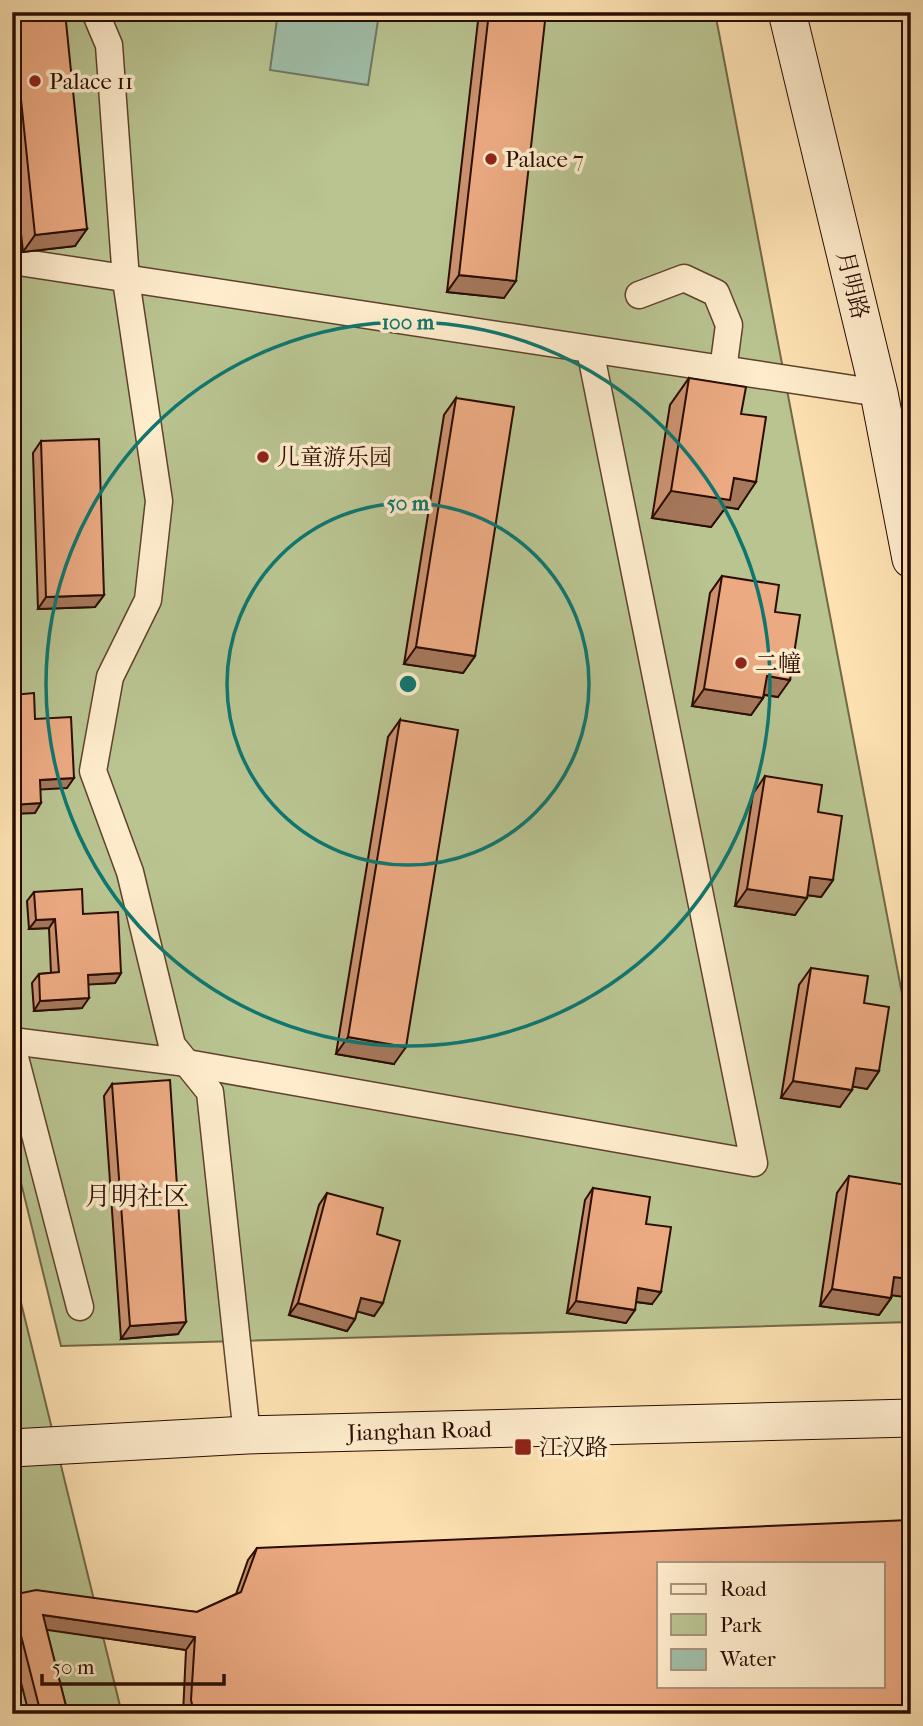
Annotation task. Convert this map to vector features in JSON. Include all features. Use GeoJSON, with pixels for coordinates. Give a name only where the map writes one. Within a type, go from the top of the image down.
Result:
{"type":"FeatureCollection","features":[{"type":"Feature","properties":{"kind":"street"},"geometry":{"type":"LineString","coordinates":[[94,12],[109,45],[126,280],[159,501],[148,600],[110,677],[93,771],[130,872],[172,1045],[210,1092],[247,1435]]}},
{"type":"Feature","properties":{"kind":"street","name":"月明路"},"geometry":{"type":"LineString","coordinates":[[787,12],[879,393],[911,559]]}},
{"type":"Feature","properties":{"kind":"street"},"geometry":{"type":"LineString","coordinates":[[12,261],[879,393]]}},
{"type":"Feature","properties":{"kind":"street"},"geometry":{"type":"LineString","coordinates":[[639,295],[684,278],[716,293],[729,325],[723,370]]}},
{"type":"Feature","properties":{"kind":"street"},"geometry":{"type":"LineString","coordinates":[[80,1307],[12,1043],[187,1063],[754,1163],[590,350]]}},
{"type":"Feature","properties":{"kind":"street","name":"Jianghan Road"},"geometry":{"type":"LineString","coordinates":[[12,1448],[247,1435],[911,1418]]}},
{"type":"Feature","properties":{"kind":"green space"},"geometry":{"type":"Polygon","coordinates":[[[12,12],[715,12],[911,1041],[911,1322],[61,1346],[12,1146],[12,12]]]}},
{"type":"Feature","properties":{"kind":"green space"},"geometry":{"type":"Polygon","coordinates":[[[12,1266],[122,1714],[12,1714],[12,1266]]]}},
{"type":"Feature","properties":{"kind":"water"},"geometry":{"type":"Polygon","coordinates":[[[278,12],[379,14],[368,85],[270,70],[278,12]]]}},
{"type":"Feature","properties":{"kind":"building","name":"Palace 11"},"geometry":{"type":"Polygon","coordinates":[[[12,12],[65,12],[87,229],[35,235],[12,12]]]}},
{"type":"Feature","properties":{"kind":"building","name":"Palace 7"},"geometry":{"type":"Polygon","coordinates":[[[489,12],[546,12],[516,281],[459,275],[489,12]]]}},
{"type":"Feature","properties":{"kind":"building"},"geometry":{"type":"Polygon","coordinates":[[[689,378],[746,387],[741,414],[766,417],[756,482],[734,478],[730,500],[671,491],[689,378]]]}},
{"type":"Feature","properties":{"kind":"building"},"geometry":{"type":"Polygon","coordinates":[[[456,398],[514,407],[475,656],[416,647],[456,398]]]}},
{"type":"Feature","properties":{"kind":"building"},"geometry":{"type":"Polygon","coordinates":[[[99,439],[104,595],[46,597],[41,441],[99,439]]]}},
{"type":"Feature","properties":{"kind":"building","name":"二幢"},"geometry":{"type":"Polygon","coordinates":[[[722,576],[779,585],[775,612],[800,615],[790,680],[767,676],[763,698],[704,689],[722,576]]]}},
{"type":"Feature","properties":{"kind":"building"},"geometry":{"type":"Polygon","coordinates":[[[34,693],[35,719],[71,717],[74,778],[40,780],[41,803],[12,805],[12,695],[34,693]]]}},
{"type":"Feature","properties":{"kind":"building"},"geometry":{"type":"Polygon","coordinates":[[[400,720],[458,730],[406,1047],[348,1037],[400,720]]]}},
{"type":"Feature","properties":{"kind":"building"},"geometry":{"type":"Polygon","coordinates":[[[765,776],[822,785],[818,812],[842,816],[833,880],[810,877],[807,898],[747,889],[765,776]]]}},
{"type":"Feature","properties":{"kind":"building"},"geometry":{"type":"Polygon","coordinates":[[[82,889],[83,914],[118,912],[121,973],[88,975],[89,998],[40,1001],[39,974],[59,972],[55,919],[36,920],[34,892],[82,889]]]}},
{"type":"Feature","properties":{"kind":"building"},"geometry":{"type":"Polygon","coordinates":[[[811,968],[868,976],[864,1003],[889,1007],[879,1071],[856,1068],[852,1090],[793,1081],[811,968]]]}},
{"type":"Feature","properties":{"kind":"building"},"geometry":{"type":"Polygon","coordinates":[[[170,1080],[186,1322],[130,1326],[112,1084],[170,1080]]]}},
{"type":"Feature","properties":{"kind":"building"},"geometry":{"type":"Polygon","coordinates":[[[849,1176],[907,1185],[903,1212],[911,1213],[911,1279],[894,1277],[891,1298],[832,1289],[849,1176]]]}},
{"type":"Feature","properties":{"kind":"building"},"geometry":{"type":"Polygon","coordinates":[[[593,1188],[650,1197],[646,1224],[671,1227],[661,1292],[638,1288],[635,1310],[576,1301],[593,1188]]]}},
{"type":"Feature","properties":{"kind":"building"},"geometry":{"type":"Polygon","coordinates":[[[327,1193],[383,1208],[377,1234],[400,1241],[383,1303],[361,1298],[355,1319],[298,1303],[327,1193]]]}},
{"type":"Feature","properties":{"kind":"building"},"geometry":{"type":"Polygon","coordinates":[[[909,1520],[911,1714],[194,1714],[191,1700],[195,1637],[43,1615],[68,1714],[41,1714],[17,1620],[12,1621],[12,1595],[36,1590],[197,1612],[241,1592],[257,1548],[909,1520]]]}},
{"type":"Feature","properties":{"kind":"place","name":"Palace 11"},"geometry":{"type":"Point","coordinates":[35,81]}},
{"type":"Feature","properties":{"kind":"place","name":"Palace 7"},"geometry":{"type":"Point","coordinates":[491,159]}},
{"type":"Feature","properties":{"kind":"place","name":"儿童游乐园"},"geometry":{"type":"Point","coordinates":[263,457]}},
{"type":"Feature","properties":{"kind":"place","name":"二幢"},"geometry":{"type":"Point","coordinates":[741,663]}},
{"type":"Feature","properties":{"kind":"place","name":"江汉路"},"geometry":{"type":"Point","coordinates":[523,1447]}},
{"type":"Feature","properties":{"kind":"district","name":"月明社区"},"geometry":{"type":"Point","coordinates":[137,1196]}}]}
